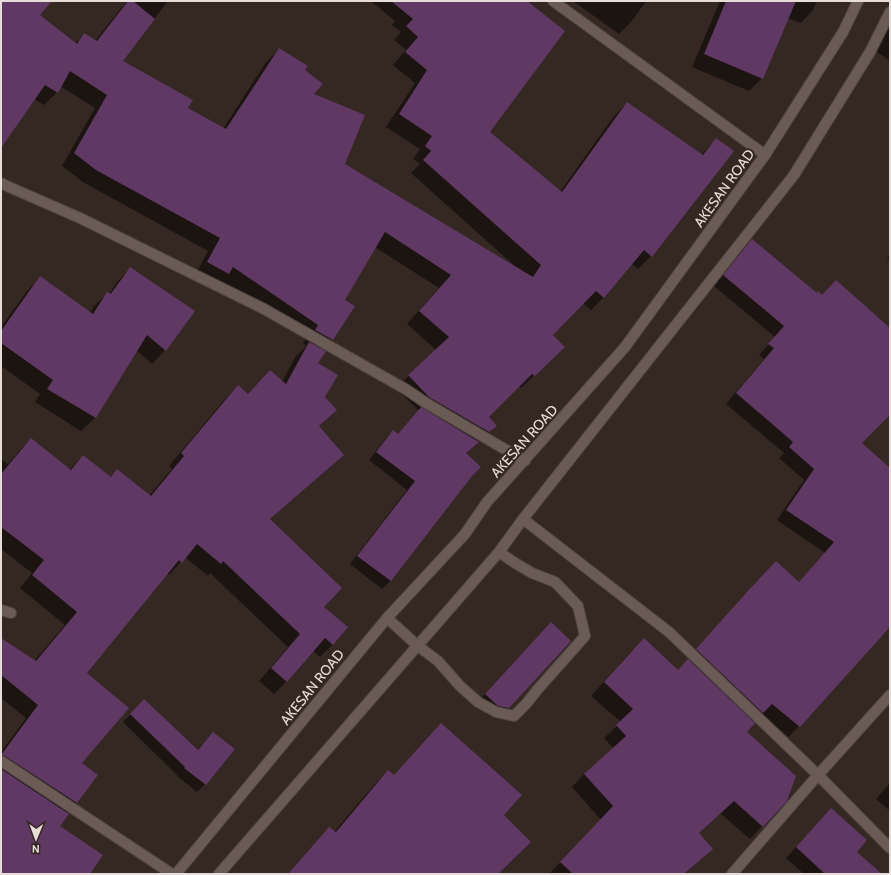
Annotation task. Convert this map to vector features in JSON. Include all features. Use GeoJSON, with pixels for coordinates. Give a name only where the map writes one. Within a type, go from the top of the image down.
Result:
{"type":"FeatureCollection","features":[{"type":"Feature","properties":{"kind":"street"},"geometry":{"type":"LineString","coordinates":[[553,1],[765,155]]}},
{"type":"Feature","properties":{"kind":"street","name":"AKESAN ROAD"},"geometry":{"type":"LineString","coordinates":[[176,874],[387,618],[465,534],[488,502],[625,348],[765,155],[843,32],[858,1]]}},
{"type":"Feature","properties":{"kind":"street"},"geometry":{"type":"LineString","coordinates":[[219,874],[499,552],[523,519],[794,175],[870,52],[890,12]]}},
{"type":"Feature","properties":{"kind":"street"},"geometry":{"type":"LineString","coordinates":[[1,183],[80,218],[264,309],[407,390],[426,403],[525,461]]}},
{"type":"Feature","properties":{"kind":"street"},"geometry":{"type":"LineString","coordinates":[[523,519],[669,632],[818,775],[890,848]]}},
{"type":"Feature","properties":{"kind":"street"},"geometry":{"type":"LineString","coordinates":[[387,618],[418,646],[438,661],[460,686],[478,702],[496,712],[514,716],[585,636],[578,606],[555,582],[532,573],[499,552]]}},
{"type":"Feature","properties":{"kind":"street"},"geometry":{"type":"LineString","coordinates":[[1,610],[11,613]]}},
{"type":"Feature","properties":{"kind":"street"},"geometry":{"type":"LineString","coordinates":[[732,874],[890,695]]}},
{"type":"Feature","properties":{"kind":"street"},"geometry":{"type":"LineString","coordinates":[[1,762],[172,874]]}},
{"type":"Feature","properties":{"kind":"building"},"geometry":{"type":"Polygon","coordinates":[[[1,1],[52,1],[40,15],[77,44],[84,33],[97,41],[128,1],[133,1],[155,19],[123,61],[193,100],[188,108],[226,129],[279,48],[308,66],[305,70],[323,84],[314,94],[365,115],[345,164],[533,277],[541,265],[423,160],[431,151],[425,146],[432,136],[399,114],[427,70],[405,52],[418,37],[406,26],[413,19],[391,1],[527,1],[565,31],[490,132],[562,192],[627,102],[703,155],[716,138],[734,151],[652,257],[644,250],[604,298],[596,291],[553,335],[565,347],[535,376],[532,374],[489,417],[497,426],[489,432],[429,397],[408,375],[449,337],[419,311],[451,275],[385,232],[345,300],[355,306],[333,340],[315,330],[318,325],[233,267],[229,274],[207,262],[220,238],[96,170],[74,153],[107,95],[70,71],[58,93],[45,85],[1,148],[1,1]]]}},
{"type":"Feature","properties":{"kind":"building"},"geometry":{"type":"Polygon","coordinates":[[[726,1],[796,1],[763,79],[704,54],[726,1]]]}},
{"type":"Feature","properties":{"kind":"building"},"geometry":{"type":"Polygon","coordinates":[[[752,239],[817,293],[818,291],[822,295],[836,280],[890,328],[890,415],[862,443],[890,468],[890,627],[800,727],[772,704],[763,713],[696,649],[776,561],[799,582],[834,542],[786,510],[814,469],[789,447],[793,442],[736,393],[774,348],[768,344],[784,326],[723,275],[752,239]]]}},
{"type":"Feature","properties":{"kind":"building"},"geometry":{"type":"Polygon","coordinates":[[[130,267],[195,311],[166,351],[147,335],[96,418],[47,389],[53,380],[1,343],[1,331],[40,276],[93,314],[107,292],[111,294],[130,267]]]}},
{"type":"Feature","properties":{"kind":"building"},"geometry":{"type":"Polygon","coordinates":[[[309,342],[326,351],[318,363],[338,375],[325,397],[337,410],[319,426],[344,455],[270,519],[342,588],[324,607],[348,627],[333,645],[325,638],[287,682],[271,668],[300,634],[223,561],[221,564],[197,544],[182,563],[179,560],[87,673],[129,708],[82,763],[98,775],[77,803],[5,756],[1,755],[38,705],[1,675],[1,638],[36,661],[77,612],[32,575],[44,560],[1,527],[1,474],[31,438],[71,470],[83,455],[111,477],[117,469],[151,496],[184,456],[181,453],[238,385],[248,394],[270,370],[286,384],[309,342]]]}},
{"type":"Feature","properties":{"kind":"building"},"geometry":{"type":"Polygon","coordinates":[[[421,407],[479,442],[466,453],[481,467],[472,476],[391,581],[357,556],[415,481],[376,452],[393,430],[398,434],[421,407]]]}},
{"type":"Feature","properties":{"kind":"building"},"geometry":{"type":"Polygon","coordinates":[[[551,622],[571,641],[509,708],[498,706],[485,694],[551,622]]]}},
{"type":"Feature","properties":{"kind":"building"},"geometry":{"type":"Polygon","coordinates":[[[644,638],[678,670],[688,659],[755,723],[747,732],[796,776],[787,801],[763,827],[734,801],[699,833],[713,849],[684,874],[573,874],[560,862],[613,806],[584,774],[626,736],[616,725],[633,709],[604,682],[644,638]]]}},
{"type":"Feature","properties":{"kind":"building"},"geometry":{"type":"Polygon","coordinates":[[[144,699],[198,750],[213,732],[235,749],[206,785],[184,768],[185,767],[130,714],[144,699]]]}},
{"type":"Feature","properties":{"kind":"building"},"geometry":{"type":"Polygon","coordinates":[[[441,723],[522,795],[504,815],[531,842],[498,874],[288,874],[329,827],[336,832],[388,770],[394,775],[441,723]]]}},
{"type":"Feature","properties":{"kind":"building"},"geometry":{"type":"Polygon","coordinates":[[[1,769],[69,814],[60,826],[103,855],[90,874],[1,874],[1,769]]]}},
{"type":"Feature","properties":{"kind":"building"},"geometry":{"type":"Polygon","coordinates":[[[831,808],[867,840],[857,852],[882,874],[825,874],[796,847],[831,808]]]}}]}
